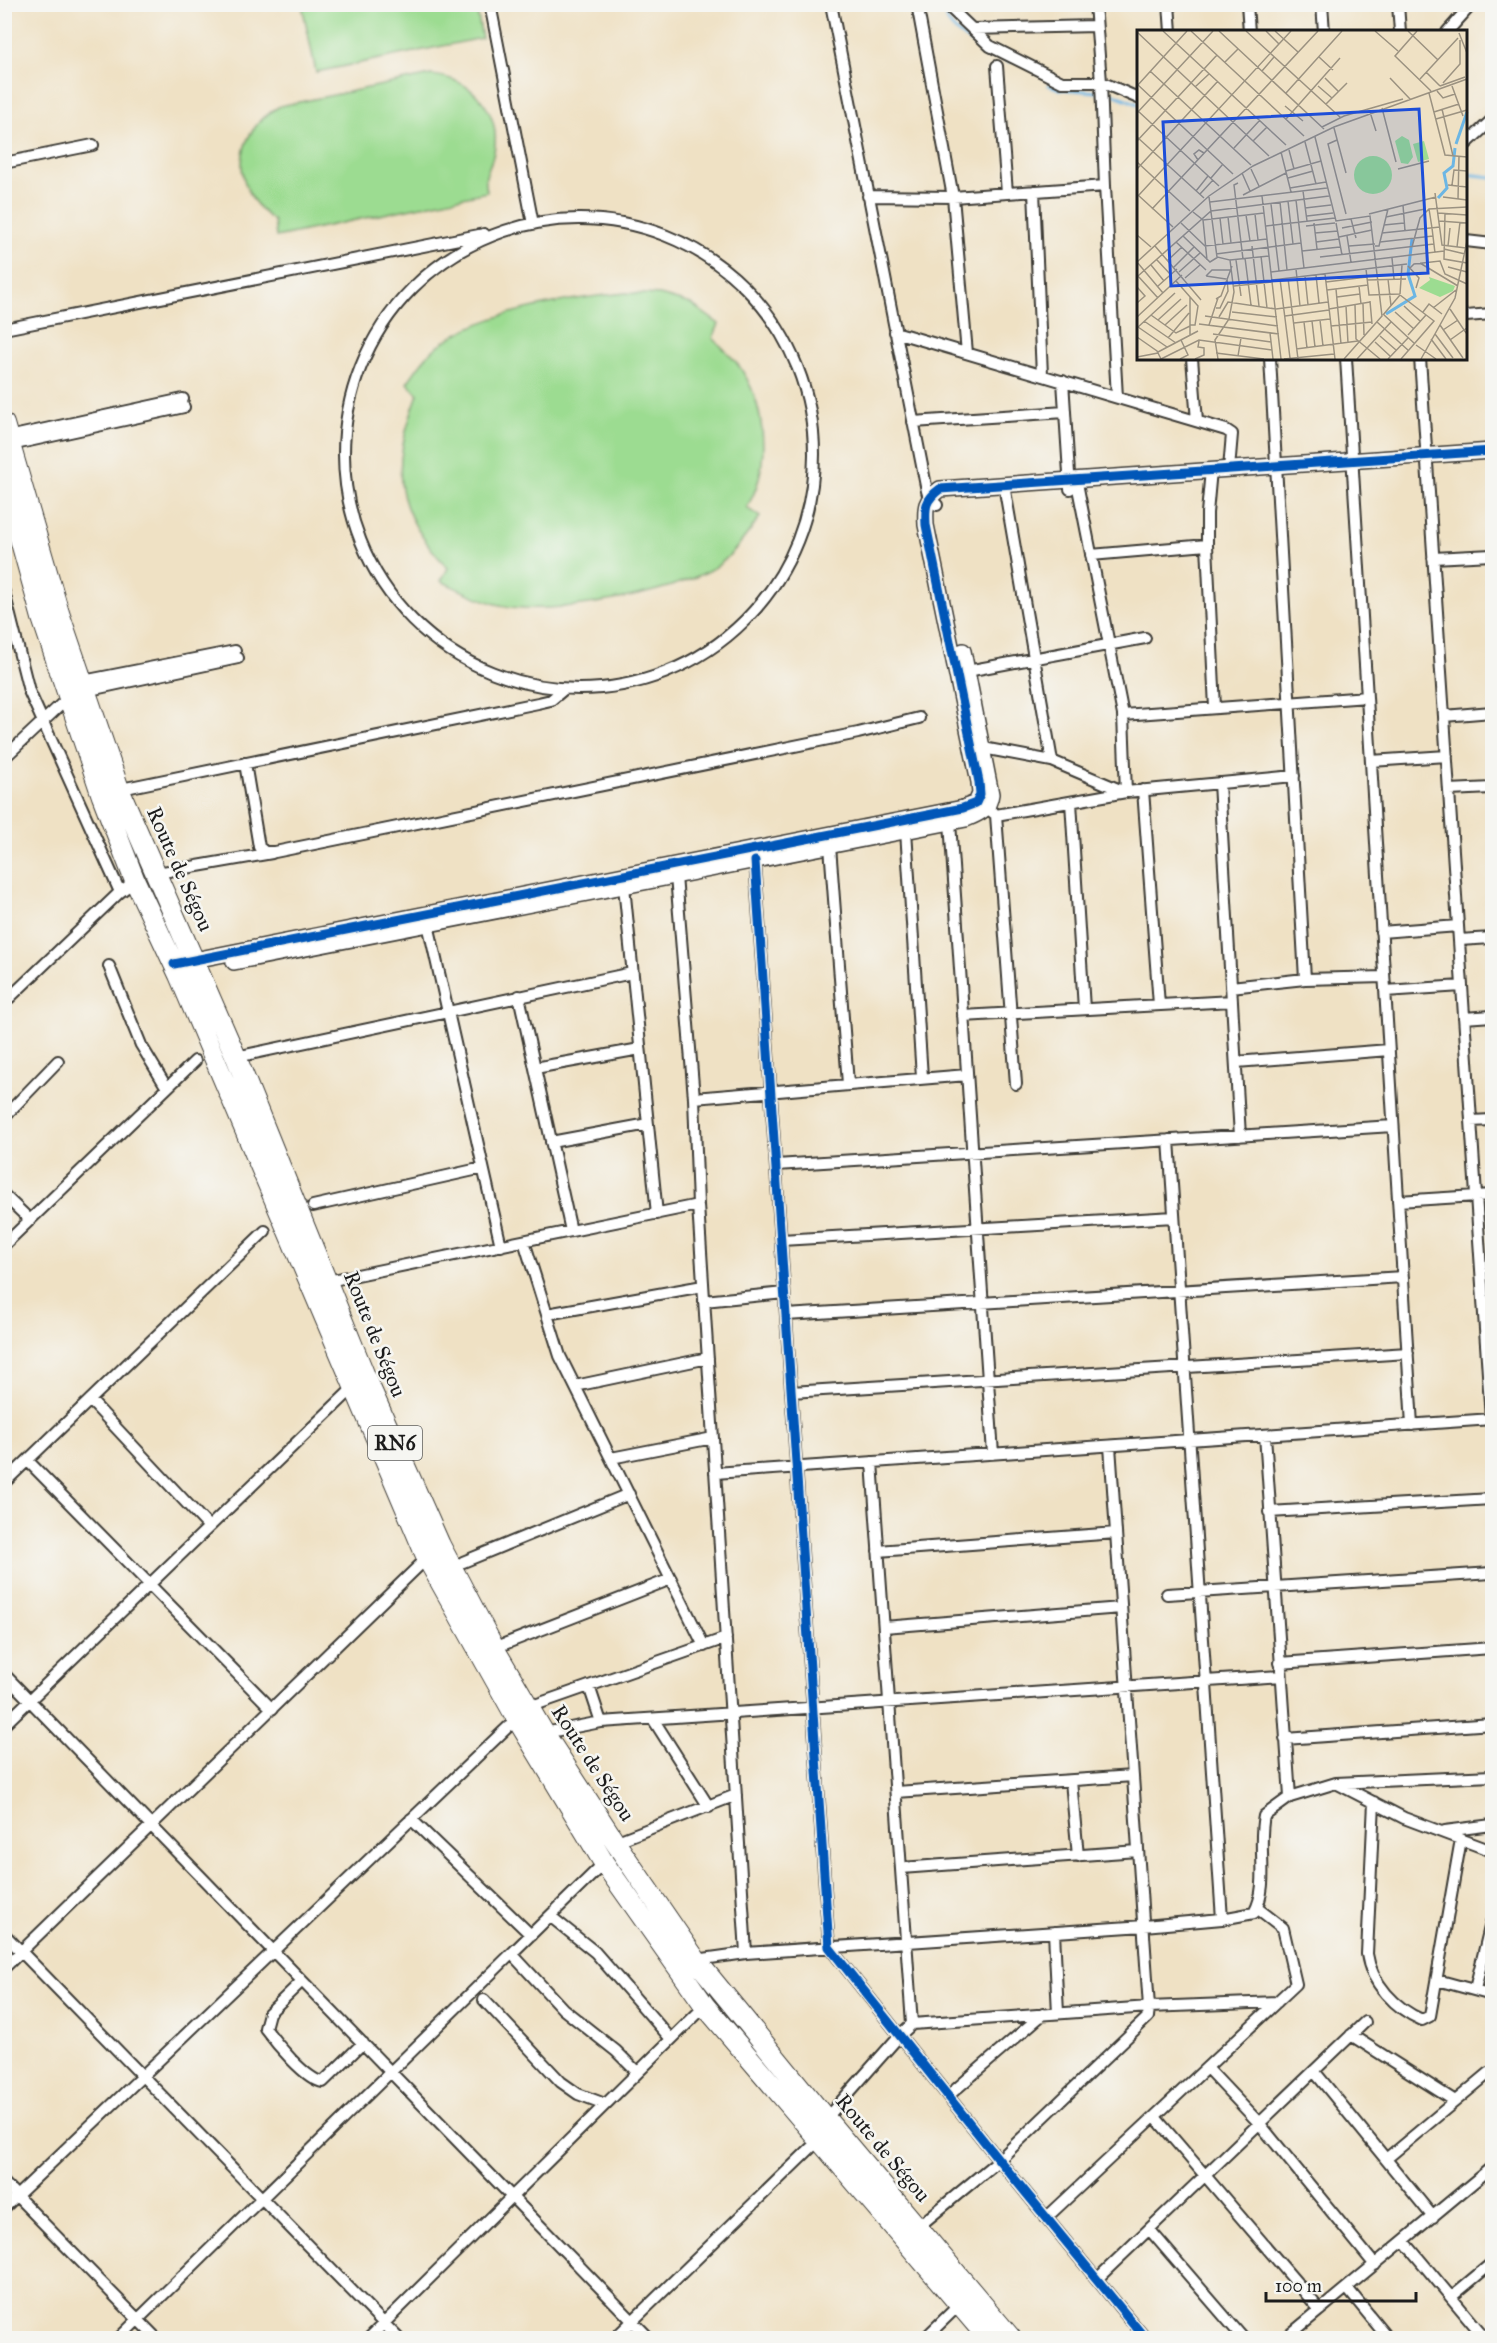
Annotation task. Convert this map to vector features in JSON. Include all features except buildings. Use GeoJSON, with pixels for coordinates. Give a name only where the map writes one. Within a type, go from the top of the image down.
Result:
{"type":"FeatureCollection","features":[{"type":"Feature","properties":{"kind":"highway","name":"Route de Ségou"},"geometry":{"type":"LineString","coordinates":[[6,438],[59,613],[75,689]]}},
{"type":"Feature","properties":{"kind":"highway","name":"Route de Ségou"},"geometry":{"type":"LineString","coordinates":[[4,481],[42,618],[75,689],[110,792],[128,886],[176,969],[427,1558],[517,1719],[604,1863],[705,2006],[820,2130],[918,2227],[1011,2338]]}},
{"type":"Feature","properties":{"kind":"highway","name":"Route de Ségou"},"geometry":{"type":"LineString","coordinates":[[110,792],[157,873],[236,1057],[365,1376],[440,1545],[494,1648],[544,1733],[696,1960],[820,2130],[988,2338]]}},
{"type":"Feature","properties":{"kind":"street"},"geometry":{"type":"LineString","coordinates":[[489,4],[533,224]]}},
{"type":"Feature","properties":{"kind":"street"},"geometry":{"type":"LineString","coordinates":[[196,964],[428,924],[755,861],[966,819],[987,808],[992,794],[935,525],[933,502],[913,422],[831,4]]}},
{"type":"Feature","properties":{"kind":"street"},"geometry":{"type":"LineString","coordinates":[[917,4],[953,197],[967,353]]}},
{"type":"Feature","properties":{"kind":"street"},"geometry":{"type":"LineString","coordinates":[[946,4],[990,46],[1062,82],[1101,82],[1137,98]]}},
{"type":"Feature","properties":{"kind":"street"},"geometry":{"type":"LineString","coordinates":[[1095,4],[1117,397]]}},
{"type":"Feature","properties":{"kind":"street"},"geometry":{"type":"LineString","coordinates":[[1169,4],[1171,30]]}},
{"type":"Feature","properties":{"kind":"street"},"geometry":{"type":"LineString","coordinates":[[1247,4],[1249,30]]}},
{"type":"Feature","properties":{"kind":"street"},"geometry":{"type":"LineString","coordinates":[[1322,4],[1324,30]]}},
{"type":"Feature","properties":{"kind":"street"},"geometry":{"type":"LineString","coordinates":[[1398,4],[1400,30]]}},
{"type":"Feature","properties":{"kind":"street"},"geometry":{"type":"LineString","coordinates":[[1449,30],[1472,4]]}},
{"type":"Feature","properties":{"kind":"street"},"geometry":{"type":"LineString","coordinates":[[972,28],[1096,26]]}},
{"type":"Feature","properties":{"kind":"street"},"geometry":{"type":"LineString","coordinates":[[997,66],[1007,193]]}},
{"type":"Feature","properties":{"kind":"street"},"geometry":{"type":"LineString","coordinates":[[1467,143],[1492,120]]}},
{"type":"Feature","properties":{"kind":"street"},"geometry":{"type":"LineString","coordinates":[[4,163],[93,145]]}},
{"type":"Feature","properties":{"kind":"street"},"geometry":{"type":"LineString","coordinates":[[868,196],[953,197],[1105,186]]}},
{"type":"Feature","properties":{"kind":"street"},"geometry":{"type":"LineString","coordinates":[[1034,191],[1042,375]]}},
{"type":"Feature","properties":{"kind":"street"},"geometry":{"type":"LineString","coordinates":[[4,329],[533,224],[573,220],[624,224],[673,239],[715,262],[739,281],[772,320],[800,376],[814,436],[810,494],[792,552],[775,582],[746,619],[712,648],[669,671],[615,686],[563,690],[538,687],[503,677],[469,663],[420,628],[403,610],[373,567],[356,530],[344,473],[347,420],[353,390],[364,359],[379,330],[398,303],[448,258],[473,243],[518,227]]}},
{"type":"Feature","properties":{"kind":"street"},"geometry":{"type":"LineString","coordinates":[[1467,241],[1492,244]]}},
{"type":"Feature","properties":{"kind":"street"},"geometry":{"type":"LineString","coordinates":[[1467,316],[1492,314]]}},
{"type":"Feature","properties":{"kind":"street"},"geometry":{"type":"LineString","coordinates":[[895,332],[1197,421],[1232,434],[1229,469]]}},
{"type":"Feature","properties":{"kind":"street"},"geometry":{"type":"LineString","coordinates":[[1192,360],[1197,421]]}},
{"type":"Feature","properties":{"kind":"street"},"geometry":{"type":"LineString","coordinates":[[1270,360],[1305,980]]}},
{"type":"Feature","properties":{"kind":"street"},"geometry":{"type":"LineString","coordinates":[[1346,360],[1412,1425]]}},
{"type":"Feature","properties":{"kind":"street"},"geometry":{"type":"LineString","coordinates":[[715,1473],[1492,1419],[1487,1272],[1476,1196],[1420,360]]}},
{"type":"Feature","properties":{"kind":"street"},"geometry":{"type":"LineString","coordinates":[[1063,381],[1072,486],[1091,555],[1123,715],[1126,792]]}},
{"type":"Feature","properties":{"kind":"street"},"geometry":{"type":"LineString","coordinates":[[6,438],[183,403]]}},
{"type":"Feature","properties":{"kind":"street"},"geometry":{"type":"LineString","coordinates":[[913,422],[1065,412]]}},
{"type":"Feature","properties":{"kind":"street"},"geometry":{"type":"LineString","coordinates":[[1016,1084],[1011,1013],[987,808],[980,794],[926,525],[926,512],[933,502],[951,496],[1005,489],[1426,460],[1492,451]]}},
{"type":"Feature","properties":{"kind":"street"},"geometry":{"type":"LineString","coordinates":[[1426,460],[1492,461]]}},
{"type":"Feature","properties":{"kind":"street"},"geometry":{"type":"LineString","coordinates":[[1211,475],[1229,469],[1276,470]]}},
{"type":"Feature","properties":{"kind":"street"},"geometry":{"type":"LineString","coordinates":[[1211,475],[1207,513],[1207,545],[1215,708]]}},
{"type":"Feature","properties":{"kind":"street"},"geometry":{"type":"LineString","coordinates":[[1005,489],[1052,761]]}},
{"type":"Feature","properties":{"kind":"street"},"geometry":{"type":"LineString","coordinates":[[1091,555],[1207,545]]}},
{"type":"Feature","properties":{"kind":"street"},"geometry":{"type":"LineString","coordinates":[[1433,558],[1492,555]]}},
{"type":"Feature","properties":{"kind":"street"},"geometry":{"type":"LineString","coordinates":[[4,592],[6,611],[29,691],[42,722],[128,886],[4,1003]]}},
{"type":"Feature","properties":{"kind":"street"},"geometry":{"type":"LineString","coordinates":[[967,671],[1146,638]]}},
{"type":"Feature","properties":{"kind":"street"},"geometry":{"type":"LineString","coordinates":[[4,758],[75,689],[237,655]]}},
{"type":"Feature","properties":{"kind":"street"},"geometry":{"type":"LineString","coordinates":[[110,792],[538,703],[551,700],[563,690]]}},
{"type":"Feature","properties":{"kind":"street"},"geometry":{"type":"LineString","coordinates":[[1123,715],[1367,697]]}},
{"type":"Feature","properties":{"kind":"street"},"geometry":{"type":"LineString","coordinates":[[1444,716],[1492,712]]}},
{"type":"Feature","properties":{"kind":"street"},"geometry":{"type":"LineString","coordinates":[[157,873],[275,852],[790,747],[919,718]]}},
{"type":"Feature","properties":{"kind":"street"},"geometry":{"type":"LineString","coordinates":[[983,748],[1052,761],[1126,792]]}},
{"type":"Feature","properties":{"kind":"street"},"geometry":{"type":"LineString","coordinates":[[1371,761],[1447,756]]}},
{"type":"Feature","properties":{"kind":"street"},"geometry":{"type":"LineString","coordinates":[[244,763],[259,847],[265,852],[275,852]]}},
{"type":"Feature","properties":{"kind":"street"},"geometry":{"type":"LineString","coordinates":[[176,969],[963,808],[1071,802],[1143,790],[1294,776]]}},
{"type":"Feature","properties":{"kind":"street"},"geometry":{"type":"LineString","coordinates":[[1218,783],[1240,1136]]}},
{"type":"Feature","properties":{"kind":"street"},"geometry":{"type":"LineString","coordinates":[[1449,790],[1492,788]]}},
{"type":"Feature","properties":{"kind":"street"},"geometry":{"type":"LineString","coordinates":[[1143,790],[1159,1005]]}},
{"type":"Feature","properties":{"kind":"street"},"geometry":{"type":"LineString","coordinates":[[1071,802],[1084,1009]]}},
{"type":"Feature","properties":{"kind":"street"},"geometry":{"type":"LineString","coordinates":[[950,822],[993,1454]]}},
{"type":"Feature","properties":{"kind":"street"},"geometry":{"type":"LineString","coordinates":[[906,831],[922,1077]]}},
{"type":"Feature","properties":{"kind":"street"},"geometry":{"type":"LineString","coordinates":[[830,846],[848,1084]]}},
{"type":"Feature","properties":{"kind":"street"},"geometry":{"type":"LineString","coordinates":[[755,861],[829,1947],[1145,2338]]}},
{"type":"Feature","properties":{"kind":"street"},"geometry":{"type":"LineString","coordinates":[[676,876],[694,1098],[698,1205],[746,1953]]}},
{"type":"Feature","properties":{"kind":"street"},"geometry":{"type":"LineString","coordinates":[[624,886],[657,1214]]}},
{"type":"Feature","properties":{"kind":"street"},"geometry":{"type":"LineString","coordinates":[[428,924],[501,1246]]}},
{"type":"Feature","properties":{"kind":"street"},"geometry":{"type":"LineString","coordinates":[[1381,932],[1458,926]]}},
{"type":"Feature","properties":{"kind":"street"},"geometry":{"type":"LineString","coordinates":[[1459,940],[1492,938]]}},
{"type":"Feature","properties":{"kind":"street"},"geometry":{"type":"LineString","coordinates":[[109,966],[141,1046],[167,1088]]}},
{"type":"Feature","properties":{"kind":"street"},"geometry":{"type":"LineString","coordinates":[[236,1057],[632,973]]}},
{"type":"Feature","properties":{"kind":"street"},"geometry":{"type":"LineString","coordinates":[[1231,987],[1384,976]]}},
{"type":"Feature","properties":{"kind":"street"},"geometry":{"type":"LineString","coordinates":[[1385,991],[1462,986]]}},
{"type":"Feature","properties":{"kind":"street"},"geometry":{"type":"LineString","coordinates":[[519,996],[571,1232]]}},
{"type":"Feature","properties":{"kind":"street"},"geometry":{"type":"LineString","coordinates":[[963,1016],[1232,1001]]}},
{"type":"Feature","properties":{"kind":"street"},"geometry":{"type":"LineString","coordinates":[[1464,1018],[1492,1016]]}},
{"type":"Feature","properties":{"kind":"street"},"geometry":{"type":"LineString","coordinates":[[535,1068],[640,1049]]}},
{"type":"Feature","properties":{"kind":"street"},"geometry":{"type":"LineString","coordinates":[[1236,1062],[1389,1050]]}},
{"type":"Feature","properties":{"kind":"street"},"geometry":{"type":"LineString","coordinates":[[4,1117],[58,1061]]}},
{"type":"Feature","properties":{"kind":"street"},"geometry":{"type":"LineString","coordinates":[[4,1245],[195,1061]]}},
{"type":"Feature","properties":{"kind":"street"},"geometry":{"type":"LineString","coordinates":[[694,1098],[967,1075]]}},
{"type":"Feature","properties":{"kind":"street"},"geometry":{"type":"LineString","coordinates":[[1471,1121],[1492,1120]]}},
{"type":"Feature","properties":{"kind":"street"},"geometry":{"type":"LineString","coordinates":[[551,1142],[648,1124]]}},
{"type":"Feature","properties":{"kind":"street"},"geometry":{"type":"LineString","coordinates":[[776,1165],[1394,1126]]}},
{"type":"Feature","properties":{"kind":"street"},"geometry":{"type":"LineString","coordinates":[[1169,1140],[1222,1919]]}},
{"type":"Feature","properties":{"kind":"street"},"geometry":{"type":"LineString","coordinates":[[313,1206],[483,1168]]}},
{"type":"Feature","properties":{"kind":"street"},"geometry":{"type":"LineString","coordinates":[[4,1195],[30,1220]]}},
{"type":"Feature","properties":{"kind":"street"},"geometry":{"type":"LineString","coordinates":[[1398,1201],[1492,1195]]}},
{"type":"Feature","properties":{"kind":"street"},"geometry":{"type":"LineString","coordinates":[[328,1281],[698,1205]]}},
{"type":"Feature","properties":{"kind":"street"},"geometry":{"type":"LineString","coordinates":[[781,1240],[1174,1217]]}},
{"type":"Feature","properties":{"kind":"street"},"geometry":{"type":"LineString","coordinates":[[4,1483],[265,1231]]}},
{"type":"Feature","properties":{"kind":"street"},"geometry":{"type":"LineString","coordinates":[[524,1241],[560,1356],[704,1646]]}},
{"type":"Feature","properties":{"kind":"street"},"geometry":{"type":"LineString","coordinates":[[786,1316],[1403,1278]]}},
{"type":"Feature","properties":{"kind":"street"},"geometry":{"type":"LineString","coordinates":[[547,1314],[703,1286]]}},
{"type":"Feature","properties":{"kind":"street"},"geometry":{"type":"LineString","coordinates":[[704,1301],[784,1293]]}},
{"type":"Feature","properties":{"kind":"street"},"geometry":{"type":"LineString","coordinates":[[791,1392],[1408,1353]]}},
{"type":"Feature","properties":{"kind":"street"},"geometry":{"type":"LineString","coordinates":[[575,1386],[708,1358]]}},
{"type":"Feature","properties":{"kind":"street"},"geometry":{"type":"LineString","coordinates":[[4,1725],[353,1388]]}},
{"type":"Feature","properties":{"kind":"street"},"geometry":{"type":"LineString","coordinates":[[90,1400],[209,1527]]}},
{"type":"Feature","properties":{"kind":"street"},"geometry":{"type":"LineString","coordinates":[[1265,1435],[1290,1797]]}},
{"type":"Feature","properties":{"kind":"street"},"geometry":{"type":"LineString","coordinates":[[611,1458],[713,1438]]}},
{"type":"Feature","properties":{"kind":"street"},"geometry":{"type":"LineString","coordinates":[[918,2227],[999,2160],[1148,2017],[1144,1926],[1110,1446]]}},
{"type":"Feature","properties":{"kind":"street"},"geometry":{"type":"LineString","coordinates":[[28,1461],[272,1709]]}},
{"type":"Feature","properties":{"kind":"street"},"geometry":{"type":"LineString","coordinates":[[872,1462],[912,2024]]}},
{"type":"Feature","properties":{"kind":"street"},"geometry":{"type":"LineString","coordinates":[[463,1562],[629,1494]]}},
{"type":"Feature","properties":{"kind":"street"},"geometry":{"type":"LineString","coordinates":[[1269,1512],[1492,1499]]}},
{"type":"Feature","properties":{"kind":"street"},"geometry":{"type":"LineString","coordinates":[[878,1551],[1116,1533]]}},
{"type":"Feature","properties":{"kind":"street"},"geometry":{"type":"LineString","coordinates":[[4,1968],[427,1558]]}},
{"type":"Feature","properties":{"kind":"street"},"geometry":{"type":"LineString","coordinates":[[1167,1594],[1492,1573]]}},
{"type":"Feature","properties":{"kind":"street"},"geometry":{"type":"LineString","coordinates":[[494,1648],[671,1579]]}},
{"type":"Feature","properties":{"kind":"street"},"geometry":{"type":"LineString","coordinates":[[884,1627],[1121,1608]]}},
{"type":"Feature","properties":{"kind":"street"},"geometry":{"type":"LineString","coordinates":[[529,1707],[726,1638]]}},
{"type":"Feature","properties":{"kind":"street"},"geometry":{"type":"LineString","coordinates":[[1280,1663],[1492,1648]]}},
{"type":"Feature","properties":{"kind":"street"},"geometry":{"type":"LineString","coordinates":[[4,1674],[649,2338]]}},
{"type":"Feature","properties":{"kind":"street"},"geometry":{"type":"LineString","coordinates":[[544,1733],[602,1722],[1281,1676]]}},
{"type":"Feature","properties":{"kind":"street"},"geometry":{"type":"LineString","coordinates":[[589,1686],[602,1722]]}},
{"type":"Feature","properties":{"kind":"street"},"geometry":{"type":"LineString","coordinates":[[653,1719],[709,1807]]}},
{"type":"Feature","properties":{"kind":"street"},"geometry":{"type":"LineString","coordinates":[[1286,1739],[1492,1724]]}},
{"type":"Feature","properties":{"kind":"street"},"geometry":{"type":"LineString","coordinates":[[4,2208],[508,1727]]}},
{"type":"Feature","properties":{"kind":"street"},"geometry":{"type":"LineString","coordinates":[[896,1792],[1133,1776]]}},
{"type":"Feature","properties":{"kind":"street"},"geometry":{"type":"LineString","coordinates":[[696,1960],[746,1953],[1144,1926],[1222,1919],[1254,1913],[1260,1902],[1261,1831],[1264,1816],[1290,1797],[1336,1783],[1492,1776]]}},
{"type":"Feature","properties":{"kind":"street"},"geometry":{"type":"LineString","coordinates":[[1071,1781],[1078,1856]]}},
{"type":"Feature","properties":{"kind":"street"},"geometry":{"type":"LineString","coordinates":[[1336,1783],[1404,1818],[1492,1851]]}},
{"type":"Feature","properties":{"kind":"street"},"geometry":{"type":"LineString","coordinates":[[615,1842],[736,1795]]}},
{"type":"Feature","properties":{"kind":"street"},"geometry":{"type":"LineString","coordinates":[[1374,1802],[1367,1954],[1369,1968],[1374,1980],[1393,2000],[1408,2014],[1422,2020],[1430,2016],[1461,1839]]}},
{"type":"Feature","properties":{"kind":"street"},"geometry":{"type":"LineString","coordinates":[[411,1820],[531,1935]]}},
{"type":"Feature","properties":{"kind":"street"},"geometry":{"type":"LineString","coordinates":[[1442,1832],[1492,1825]]}},
{"type":"Feature","properties":{"kind":"street"},"geometry":{"type":"LineString","coordinates":[[901,1868],[1138,1851]]}},
{"type":"Feature","properties":{"kind":"street"},"geometry":{"type":"LineString","coordinates":[[120,2338],[604,1863]]}},
{"type":"Feature","properties":{"kind":"street"},"geometry":{"type":"LineString","coordinates":[[1046,2218],[1296,1984],[1283,1928],[1257,1908]]}},
{"type":"Feature","properties":{"kind":"street"},"geometry":{"type":"LineString","coordinates":[[550,1916],[595,1952],[671,2039]]}},
{"type":"Feature","properties":{"kind":"street"},"geometry":{"type":"LineString","coordinates":[[1475,1989],[1492,1919]]}},
{"type":"Feature","properties":{"kind":"street"},"geometry":{"type":"LineString","coordinates":[[1054,1932],[1058,2013]]}},
{"type":"Feature","properties":{"kind":"street"},"geometry":{"type":"LineString","coordinates":[[4,1934],[398,2338]]}},
{"type":"Feature","properties":{"kind":"street"},"geometry":{"type":"LineString","coordinates":[[512,1954],[563,2009],[616,2051],[637,2072]]}},
{"type":"Feature","properties":{"kind":"street"},"geometry":{"type":"LineString","coordinates":[[1437,1980],[1492,1995]]}},
{"type":"Feature","properties":{"kind":"street"},"geometry":{"type":"LineString","coordinates":[[302,1981],[269,2013],[265,2028],[306,2073],[315,2081],[323,2082],[363,2043]]}},
{"type":"Feature","properties":{"kind":"street"},"geometry":{"type":"LineString","coordinates":[[484,2000],[561,2082],[578,2094],[606,2104]]}},
{"type":"Feature","properties":{"kind":"street"},"geometry":{"type":"LineString","coordinates":[[615,2338],[820,2130],[900,2035],[912,2024],[1149,2007],[1277,2002]]}},
{"type":"Feature","properties":{"kind":"street"},"geometry":{"type":"LineString","coordinates":[[369,2338],[705,2006]]}},
{"type":"Feature","properties":{"kind":"street"},"geometry":{"type":"LineString","coordinates":[[948,2096],[1044,2014]]}},
{"type":"Feature","properties":{"kind":"street"},"geometry":{"type":"LineString","coordinates":[[1097,2279],[1365,2022]]}},
{"type":"Feature","properties":{"kind":"street"},"geometry":{"type":"LineString","coordinates":[[1351,2035],[1455,2101]]}},
{"type":"Feature","properties":{"kind":"street"},"geometry":{"type":"LineString","coordinates":[[1207,2068],[1259,2123],[1375,2265]]}},
{"type":"Feature","properties":{"kind":"street"},"geometry":{"type":"LineString","coordinates":[[1314,2071],[1433,2217]]}},
{"type":"Feature","properties":{"kind":"street"},"geometry":{"type":"LineString","coordinates":[[1386,2159],[1490,2073]]}},
{"type":"Feature","properties":{"kind":"street"},"geometry":{"type":"LineString","coordinates":[[1155,2117],[1320,2310]]}},
{"type":"Feature","properties":{"kind":"street"},"geometry":{"type":"LineString","coordinates":[[1286,2338],[1492,2167]]}},
{"type":"Feature","properties":{"kind":"street"},"geometry":{"type":"LineString","coordinates":[[4,2183],[156,2338]]}},
{"type":"Feature","properties":{"kind":"street"},"geometry":{"type":"LineString","coordinates":[[1149,2229],[1244,2338]]}},
{"type":"Feature","properties":{"kind":"street"},"geometry":{"type":"LineString","coordinates":[[1404,2241],[1485,2338]]}},
{"type":"Feature","properties":{"kind":"street"},"geometry":{"type":"LineString","coordinates":[[1451,2297],[1492,2263]]}},
{"type":"Feature","properties":{"kind":"street"},"geometry":{"type":"LineString","coordinates":[[1347,2288],[1388,2338]]}},
{"type":"Feature","properties":{"kind":"street"},"geometry":{"type":"LineString","coordinates":[[925,2338],[960,2304]]}},
{"type":"Feature","properties":{"kind":"green space"},"geometry":{"type":"Polygon","coordinates":[[[302,5],[476,5],[482,38],[316,72],[302,5]]]}},
{"type":"Feature","properties":{"kind":"green space"},"geometry":{"type":"Polygon","coordinates":[[[431,75],[458,82],[480,99],[488,110],[495,137],[494,152],[486,175],[487,192],[276,237],[274,221],[259,208],[249,193],[243,177],[242,161],[245,146],[252,131],[264,117],[280,106],[431,75]]]}},
{"type":"Feature","properties":{"kind":"green space"},"geometry":{"type":"Polygon","coordinates":[[[626,293],[660,295],[691,304],[719,324],[713,338],[745,375],[761,419],[763,451],[761,467],[756,489],[747,508],[760,517],[733,551],[714,568],[694,578],[669,586],[609,601],[548,608],[522,608],[485,600],[441,581],[448,568],[416,526],[402,487],[400,466],[403,444],[418,394],[407,383],[430,353],[448,339],[470,327],[522,310],[578,299],[626,293]]]}},
{"type":"Feature","properties":{"kind":"waterway"},"geometry":{"type":"LineString","coordinates":[[939,4],[948,22],[960,35],[1010,62]]}},
{"type":"Feature","properties":{"kind":"waterway"},"geometry":{"type":"LineString","coordinates":[[1049,85],[1060,89],[1098,92]]}},
{"type":"Feature","properties":{"kind":"waterway"},"geometry":{"type":"LineString","coordinates":[[1111,93],[1137,104]]}},
{"type":"Feature","properties":{"kind":"waterway"},"geometry":{"type":"LineString","coordinates":[[1467,174],[1492,177]]}},
{"type":"Feature","properties":{"kind":"cycle path"},"geometry":{"type":"LineString","coordinates":[[174,964],[963,808],[976,803],[980,794],[979,782],[926,525],[927,504],[940,489],[1492,451]]}},
{"type":"Feature","properties":{"kind":"cycle path"},"geometry":{"type":"LineString","coordinates":[[755,861],[829,1947],[1145,2338]]}}]}
